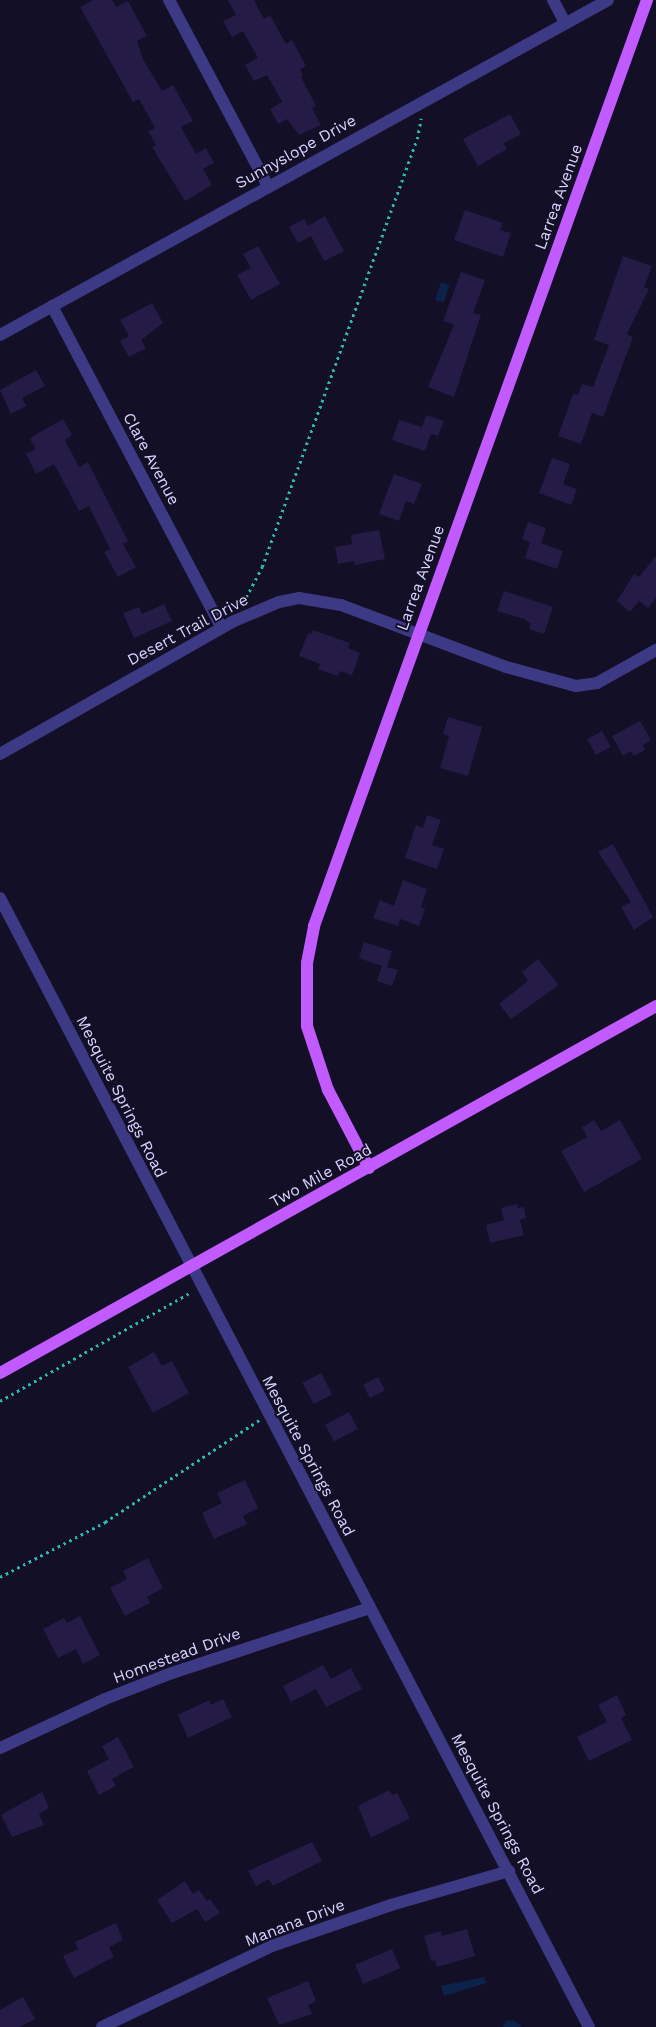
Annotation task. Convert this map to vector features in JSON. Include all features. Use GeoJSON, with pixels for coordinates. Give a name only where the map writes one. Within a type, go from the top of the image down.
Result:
{"type":"FeatureCollection","features":[{"type":"Feature","properties":{"kind":"main road","name":"Larrea Avenue"},"geometry":{"type":"LineString","coordinates":[[369,1168],[328,1090],[307,1026],[307,963],[325,891],[647,0]]}},
{"type":"Feature","properties":{"kind":"main road","name":"Two Mile Road"},"geometry":{"type":"LineString","coordinates":[[0,1373],[656,1006]]}},
{"type":"Feature","properties":{"kind":"street"},"geometry":{"type":"LineString","coordinates":[[169,0],[268,186]]}},
{"type":"Feature","properties":{"kind":"street"},"geometry":{"type":"LineString","coordinates":[[553,0],[565,23]]}},
{"type":"Feature","properties":{"kind":"street","name":"Sunnyslope Drive"},"geometry":{"type":"LineString","coordinates":[[0,335],[608,0]]}},
{"type":"Feature","properties":{"kind":"street","name":"Clare Avenue"},"geometry":{"type":"LineString","coordinates":[[52,306],[226,624]]}},
{"type":"Feature","properties":{"kind":"street","name":"Desert Trail Drive"},"geometry":{"type":"LineString","coordinates":[[0,754],[226,624],[279,602],[299,598],[320,600],[530,675],[576,686],[597,683],[656,650]]}},
{"type":"Feature","properties":{"kind":"street","name":"Mesquite Springs Road"},"geometry":{"type":"LineString","coordinates":[[0,898],[190,1266],[589,2027]]}},
{"type":"Feature","properties":{"kind":"street","name":"Homestead Drive"},"geometry":{"type":"LineString","coordinates":[[0,1748],[61,1718],[172,1673],[370,1608]]}},
{"type":"Feature","properties":{"kind":"street","name":"Manana Drive"},"geometry":{"type":"LineString","coordinates":[[102,2027],[272,1946],[391,1905],[508,1871]]}},
{"type":"Feature","properties":{"kind":"path"},"geometry":{"type":"LineString","coordinates":[[226,624],[266,558],[417,139],[424,100]]}},
{"type":"Feature","properties":{"kind":"path"},"geometry":{"type":"LineString","coordinates":[[0,1401],[201,1287]]}},
{"type":"Feature","properties":{"kind":"path"},"geometry":{"type":"LineString","coordinates":[[0,1577],[105,1522],[239,1431],[268,1415]]}},
{"type":"Feature","properties":{"kind":"water"},"geometry":{"type":"Polygon","coordinates":[[[441,282],[450,285],[444,303],[435,300],[441,282]]]}},
{"type":"Feature","properties":{"kind":"water"},"geometry":{"type":"Polygon","coordinates":[[[484,1977],[486,1983],[444,1996],[441,1986],[484,1977]]]}},
{"type":"Feature","properties":{"kind":"water"},"geometry":{"type":"Polygon","coordinates":[[[513,2020],[522,2027],[503,2027],[506,2021],[513,2020]]]}},
{"type":"Feature","properties":{"kind":"building"},"geometry":{"type":"Polygon","coordinates":[[[93,0],[112,0],[116,7],[128,1],[147,36],[137,41],[143,59],[162,91],[173,85],[193,121],[181,127],[196,154],[206,148],[214,163],[203,169],[212,185],[185,201],[152,147],[156,145],[148,131],[155,128],[139,99],[133,102],[80,7],[93,0]]]}},
{"type":"Feature","properties":{"kind":"building"},"geometry":{"type":"Polygon","coordinates":[[[228,0],[254,0],[264,19],[270,15],[286,44],[292,40],[306,66],[300,69],[303,76],[301,77],[316,106],[312,108],[321,125],[299,135],[287,119],[278,124],[270,109],[282,102],[267,75],[254,81],[245,65],[258,58],[243,31],[232,37],[223,21],[236,15],[228,0]]]}},
{"type":"Feature","properties":{"kind":"building"},"geometry":{"type":"Polygon","coordinates":[[[510,114],[521,134],[504,143],[507,149],[478,166],[463,139],[510,114]]]}},
{"type":"Feature","properties":{"kind":"building"},"geometry":{"type":"Polygon","coordinates":[[[465,210],[503,223],[500,230],[511,233],[503,257],[454,240],[465,210]]]}},
{"type":"Feature","properties":{"kind":"building"},"geometry":{"type":"Polygon","coordinates":[[[325,216],[344,251],[324,261],[311,236],[298,243],[289,227],[304,219],[308,226],[325,216]]]}},
{"type":"Feature","properties":{"kind":"building"},"geometry":{"type":"Polygon","coordinates":[[[258,246],[280,284],[251,300],[237,275],[251,268],[243,254],[258,246]]]}},
{"type":"Feature","properties":{"kind":"building"},"geometry":{"type":"Polygon","coordinates":[[[623,256],[652,266],[644,287],[649,289],[627,334],[633,337],[603,417],[592,413],[581,444],[558,436],[573,394],[578,395],[582,384],[593,387],[609,345],[594,340],[623,256]]]}},
{"type":"Feature","properties":{"kind":"building"},"geometry":{"type":"Polygon","coordinates":[[[461,272],[485,280],[473,313],[481,315],[454,397],[428,387],[454,325],[443,321],[461,272]]]}},
{"type":"Feature","properties":{"kind":"building"},"geometry":{"type":"Polygon","coordinates":[[[152,303],[163,323],[141,340],[146,348],[129,357],[120,341],[129,336],[120,320],[152,303]]]}},
{"type":"Feature","properties":{"kind":"building"},"geometry":{"type":"Polygon","coordinates":[[[36,370],[45,386],[22,398],[26,406],[11,414],[0,390],[36,370]]]}},
{"type":"Feature","properties":{"kind":"building"},"geometry":{"type":"Polygon","coordinates":[[[426,415],[444,421],[438,436],[431,434],[425,451],[392,440],[399,420],[422,427],[426,415]]]}},
{"type":"Feature","properties":{"kind":"building"},"geometry":{"type":"Polygon","coordinates":[[[63,419],[72,435],[65,440],[79,467],[88,462],[128,541],[123,544],[136,567],[118,577],[104,552],[110,549],[89,506],[79,511],[54,464],[36,474],[26,454],[36,449],[30,439],[63,419]]]}},
{"type":"Feature","properties":{"kind":"building"},"geometry":{"type":"Polygon","coordinates":[[[552,458],[570,464],[563,484],[577,489],[571,505],[539,493],[552,458]]]}},
{"type":"Feature","properties":{"kind":"building"},"geometry":{"type":"Polygon","coordinates":[[[394,474],[422,484],[414,504],[406,501],[399,521],[379,514],[394,474]]]}},
{"type":"Feature","properties":{"kind":"building"},"geometry":{"type":"Polygon","coordinates":[[[528,522],[546,528],[541,543],[563,551],[557,569],[525,558],[530,542],[522,539],[528,522]]]}},
{"type":"Feature","properties":{"kind":"building"},"geometry":{"type":"Polygon","coordinates":[[[379,530],[385,559],[355,565],[354,561],[338,564],[335,547],[352,544],[351,535],[379,530]]]}},
{"type":"Feature","properties":{"kind":"building"},"geometry":{"type":"Polygon","coordinates":[[[656,556],[656,598],[648,608],[639,601],[630,612],[617,601],[634,574],[639,577],[656,556]]]}},
{"type":"Feature","properties":{"kind":"building"},"geometry":{"type":"Polygon","coordinates":[[[504,591],[553,607],[544,634],[529,629],[531,624],[524,619],[497,611],[504,591]]]}},
{"type":"Feature","properties":{"kind":"building"},"geometry":{"type":"Polygon","coordinates":[[[164,604],[172,621],[134,638],[123,613],[139,607],[142,614],[164,604]]]}},
{"type":"Feature","properties":{"kind":"building"},"geometry":{"type":"Polygon","coordinates":[[[313,630],[350,643],[348,648],[360,653],[352,675],[340,671],[338,676],[318,669],[320,664],[299,656],[308,633],[311,634],[313,630]]]}},
{"type":"Feature","properties":{"kind":"building"},"geometry":{"type":"Polygon","coordinates":[[[448,717],[482,727],[468,776],[440,768],[449,736],[443,734],[448,717]]]}},
{"type":"Feature","properties":{"kind":"building"},"geometry":{"type":"Polygon","coordinates":[[[640,721],[651,740],[643,745],[645,750],[634,756],[631,751],[623,756],[612,736],[640,721]]]}},
{"type":"Feature","properties":{"kind":"building"},"geometry":{"type":"Polygon","coordinates":[[[602,731],[611,747],[596,755],[587,739],[602,731]]]}},
{"type":"Feature","properties":{"kind":"building"},"geometry":{"type":"Polygon","coordinates":[[[427,815],[441,820],[432,845],[444,849],[437,869],[405,858],[416,825],[423,828],[427,815]]]}},
{"type":"Feature","properties":{"kind":"building"},"geometry":{"type":"Polygon","coordinates":[[[613,844],[653,917],[634,930],[621,907],[631,902],[598,852],[613,844]]]}},
{"type":"Feature","properties":{"kind":"building"},"geometry":{"type":"Polygon","coordinates":[[[403,880],[427,889],[421,907],[425,909],[419,926],[400,919],[398,926],[373,918],[380,900],[394,906],[403,880]]]}},
{"type":"Feature","properties":{"kind":"building"},"geometry":{"type":"Polygon","coordinates":[[[364,942],[392,951],[387,967],[398,970],[392,986],[377,981],[382,966],[359,958],[364,942]]]}},
{"type":"Feature","properties":{"kind":"building"},"geometry":{"type":"Polygon","coordinates":[[[538,959],[559,985],[511,1019],[499,1004],[528,981],[522,972],[538,959]]]}},
{"type":"Feature","properties":{"kind":"building"},"geometry":{"type":"Polygon","coordinates":[[[594,1120],[601,1131],[620,1120],[642,1159],[584,1192],[561,1151],[587,1137],[582,1127],[594,1120]]]}},
{"type":"Feature","properties":{"kind":"building"},"geometry":{"type":"Polygon","coordinates":[[[517,1204],[518,1208],[524,1207],[526,1218],[520,1220],[524,1235],[490,1243],[486,1225],[504,1220],[501,1208],[517,1204]]]}},
{"type":"Feature","properties":{"kind":"building"},"geometry":{"type":"Polygon","coordinates":[[[154,1352],[162,1366],[172,1361],[189,1393],[153,1413],[128,1367],[154,1352]]]}},
{"type":"Feature","properties":{"kind":"building"},"geometry":{"type":"Polygon","coordinates":[[[321,1373],[332,1394],[314,1404],[302,1383],[321,1373]]]}},
{"type":"Feature","properties":{"kind":"building"},"geometry":{"type":"Polygon","coordinates":[[[378,1377],[385,1390],[370,1398],[363,1385],[378,1377]]]}},
{"type":"Feature","properties":{"kind":"building"},"geometry":{"type":"Polygon","coordinates":[[[349,1412],[358,1429],[334,1441],[325,1425],[349,1412]]]}},
{"type":"Feature","properties":{"kind":"building"},"geometry":{"type":"Polygon","coordinates":[[[245,1480],[258,1508],[243,1516],[247,1524],[214,1539],[202,1513],[222,1503],[217,1493],[245,1480]]]}},
{"type":"Feature","properties":{"kind":"building"},"geometry":{"type":"Polygon","coordinates":[[[148,1558],[163,1588],[147,1597],[150,1603],[125,1616],[110,1588],[127,1579],[123,1571],[148,1558]]]}},
{"type":"Feature","properties":{"kind":"building"},"geometry":{"type":"Polygon","coordinates":[[[80,1616],[100,1655],[83,1664],[76,1649],[58,1658],[43,1629],[64,1618],[67,1623],[80,1616]]]}},
{"type":"Feature","properties":{"kind":"building"},"geometry":{"type":"Polygon","coordinates":[[[323,1665],[331,1679],[351,1668],[362,1689],[326,1707],[316,1689],[291,1702],[283,1686],[323,1665]]]}},
{"type":"Feature","properties":{"kind":"building"},"geometry":{"type":"Polygon","coordinates":[[[617,1695],[626,1715],[621,1718],[632,1740],[589,1761],[577,1737],[607,1722],[598,1705],[617,1695]]]}},
{"type":"Feature","properties":{"kind":"building"},"geometry":{"type":"Polygon","coordinates":[[[223,1699],[232,1717],[188,1738],[178,1715],[209,1700],[211,1705],[223,1699]]]}},
{"type":"Feature","properties":{"kind":"building"},"geometry":{"type":"Polygon","coordinates":[[[118,1737],[134,1767],[112,1779],[116,1786],[99,1795],[87,1771],[109,1759],[102,1746],[118,1737]]]}},
{"type":"Feature","properties":{"kind":"building"},"geometry":{"type":"Polygon","coordinates":[[[389,1790],[392,1795],[397,1793],[410,1818],[371,1838],[358,1806],[389,1790]]]}},
{"type":"Feature","properties":{"kind":"building"},"geometry":{"type":"Polygon","coordinates":[[[42,1792],[49,1808],[39,1814],[44,1825],[12,1837],[1,1815],[42,1792]]]}},
{"type":"Feature","properties":{"kind":"building"},"geometry":{"type":"Polygon","coordinates":[[[312,1842],[322,1861],[273,1886],[269,1879],[256,1886],[248,1871],[312,1842]]]}},
{"type":"Feature","properties":{"kind":"building"},"geometry":{"type":"Polygon","coordinates":[[[185,1881],[193,1894],[199,1890],[207,1901],[210,1899],[220,1913],[205,1922],[197,1909],[172,1923],[157,1900],[185,1881]]]}},
{"type":"Feature","properties":{"kind":"building"},"geometry":{"type":"Polygon","coordinates":[[[116,1923],[123,1940],[109,1947],[114,1957],[74,1978],[63,1956],[78,1949],[75,1942],[116,1923]]]}},
{"type":"Feature","properties":{"kind":"building"},"geometry":{"type":"Polygon","coordinates":[[[467,1929],[475,1956],[437,1967],[435,1960],[431,1961],[424,1936],[441,1931],[442,1936],[467,1929]]]}},
{"type":"Feature","properties":{"kind":"building"},"geometry":{"type":"Polygon","coordinates":[[[392,1949],[400,1968],[363,1984],[355,1965],[392,1949]]]}},
{"type":"Feature","properties":{"kind":"building"},"geometry":{"type":"Polygon","coordinates":[[[308,1981],[316,2001],[308,2005],[312,2014],[279,2025],[267,1998],[308,1981]]]}},
{"type":"Feature","properties":{"kind":"building"},"geometry":{"type":"Polygon","coordinates":[[[23,1997],[35,2019],[20,2027],[0,2027],[0,2010],[23,1997]]]}}]}
